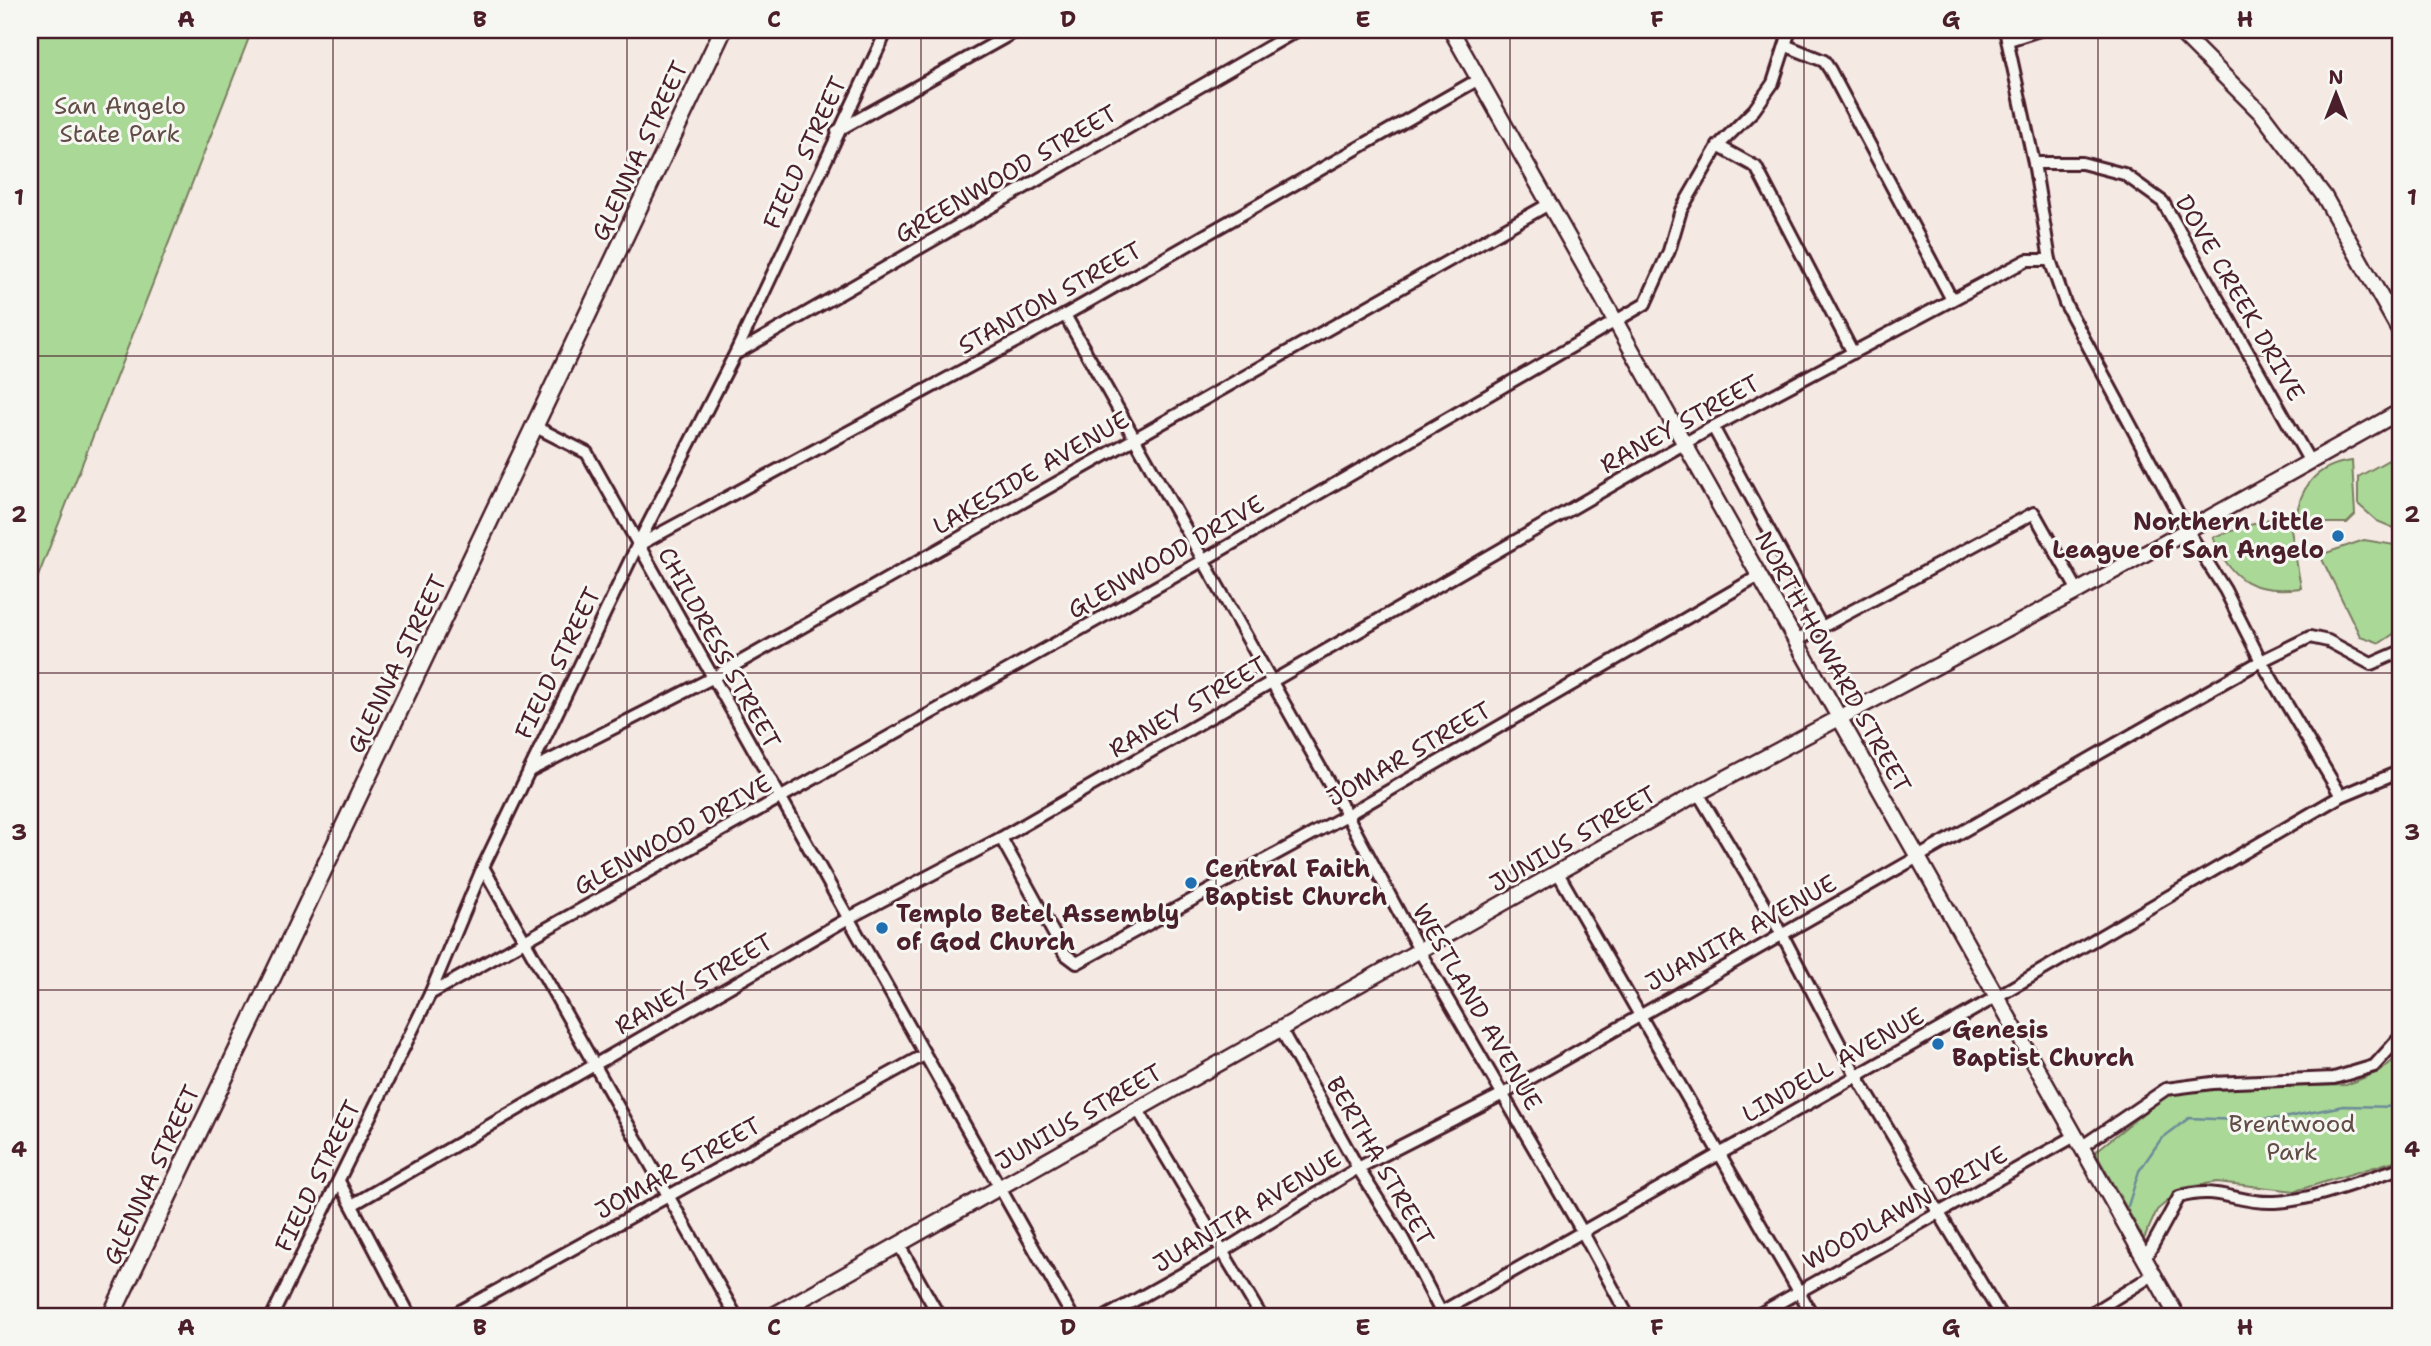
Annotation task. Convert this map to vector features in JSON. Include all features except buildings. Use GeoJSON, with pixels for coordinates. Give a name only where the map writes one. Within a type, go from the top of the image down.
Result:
{"type":"FeatureCollection","features":[{"type":"Feature","properties":{"kind":"main road","name":"GLENNA STREET"},"geometry":{"type":"LineString","coordinates":[[111,1316],[723,30]]}},
{"type":"Feature","properties":{"kind":"street","name":"FIELD STREET"},"geometry":{"type":"LineString","coordinates":[[272,1316],[340,1183],[430,995],[483,867],[637,546],[735,354],[837,131],[887,30]]}},
{"type":"Feature","properties":{"kind":"street"},"geometry":{"type":"LineString","coordinates":[[837,131],[1018,30]]}},
{"type":"Feature","properties":{"kind":"street","name":"GREENWOOD STREET"},"geometry":{"type":"LineString","coordinates":[[735,354],[1298,30]]}},
{"type":"Feature","properties":{"kind":"street","name":"NORTH HOWARD STREET"},"geometry":{"type":"LineString","coordinates":[[1451,30],[2177,1316]]}},
{"type":"Feature","properties":{"kind":"street","name":"GLENWOOD DRIVE"},"geometry":{"type":"LineString","coordinates":[[430,995],[1204,561],[1645,304],[1669,251],[1681,210],[1718,146],[1733,128],[1754,110],[1773,83],[1790,30]]}},
{"type":"Feature","properties":{"kind":"street"},"geometry":{"type":"LineString","coordinates":[[2040,30],[2007,35],[2034,163],[2050,260],[2065,303],[2187,530],[2225,590],[2261,660],[2341,796]]}},
{"type":"Feature","properties":{"kind":"street"},"geometry":{"type":"LineString","coordinates":[[2178,30],[2262,114],[2324,196],[2401,333]]}},
{"type":"Feature","properties":{"kind":"street"},"geometry":{"type":"LineString","coordinates":[[1787,46],[1824,61],[1830,70],[1951,298]]}},
{"type":"Feature","properties":{"kind":"street","name":"STANTON STREET"},"geometry":{"type":"LineString","coordinates":[[637,546],[1065,315],[1479,79]]}},
{"type":"Feature","properties":{"kind":"street"},"geometry":{"type":"LineString","coordinates":[[1718,146],[1756,167],[1853,353]]}},
{"type":"Feature","properties":{"kind":"street","name":"DOVE CREEK DRIVE"},"geometry":{"type":"LineString","coordinates":[[2034,163],[2082,163],[2124,174],[2163,202],[2309,462]]}},
{"type":"Feature","properties":{"kind":"street","name":"LAKESIDE AVENUE"},"geometry":{"type":"LineString","coordinates":[[529,771],[712,678],[1549,204]]}},
{"type":"Feature","properties":{"kind":"street","name":"RANEY STREET"},"geometry":{"type":"LineString","coordinates":[[352,1205],[848,919],[1001,838],[1713,427],[1951,298],[2028,260],[2050,260]]}},
{"type":"Feature","properties":{"kind":"street","name":"WESTLAND AVENUE"},"geometry":{"type":"LineString","coordinates":[[1065,315],[1347,815],[1420,952],[1582,1231],[1628,1316]]}},
{"type":"Feature","properties":{"kind":"street","name":"JUNIUS STREET"},"geometry":{"type":"LineString","coordinates":[[772,1316],[1698,793],[2078,591],[2401,411]]}},
{"type":"Feature","properties":{"kind":"street","name":"CHILDRESS STREET"},"geometry":{"type":"LineString","coordinates":[[536,427],[587,453],[998,1189],[1072,1316]]}},
{"type":"Feature","properties":{"kind":"street"},"geometry":{"type":"LineString","coordinates":[[1713,427],[1821,626]]}},
{"type":"Feature","properties":{"kind":"street"},"geometry":{"type":"LineString","coordinates":[[1796,641],[2034,513],[2078,591]]}},
{"type":"Feature","properties":{"kind":"street","name":"JOMAR STREET"},"geometry":{"type":"LineString","coordinates":[[1001,838],[1065,954],[1077,963],[1347,815],[1759,576]]}},
{"type":"Feature","properties":{"kind":"street","name":"JUANITA AVENUE"},"geometry":{"type":"LineString","coordinates":[[1107,1316],[1223,1251],[1358,1168],[1503,1094],[1637,1014],[1783,936],[2261,660],[2310,638],[2328,641],[2371,664],[2401,651]]}},
{"type":"Feature","properties":{"kind":"street","name":"LINDELL AVENUE"},"geometry":{"type":"LineString","coordinates":[[1439,1315],[1996,997],[2341,796],[2398,776]]}},
{"type":"Feature","properties":{"kind":"street"},"geometry":{"type":"LineString","coordinates":[[1698,793],[1783,936],[1856,1075],[2001,1316]]}},
{"type":"Feature","properties":{"kind":"street"},"geometry":{"type":"LineString","coordinates":[[483,867],[736,1316]]}},
{"type":"Feature","properties":{"kind":"street"},"geometry":{"type":"LineString","coordinates":[[1558,873],[1813,1316]]}},
{"type":"Feature","properties":{"kind":"street","name":"BERTHA STREET"},"geometry":{"type":"LineString","coordinates":[[1280,1028],[1358,1168],[1402,1239],[1439,1315]]}},
{"type":"Feature","properties":{"kind":"street","name":"WOODLAWN DRIVE"},"geometry":{"type":"LineString","coordinates":[[1756,1316],[2078,1142],[2166,1090],[2212,1083],[2334,1078],[2374,1066],[2401,1036]]}},
{"type":"Feature","properties":{"kind":"street","name":"JOMAR STREET"},"geometry":{"type":"LineString","coordinates":[[451,1316],[924,1055]]}},
{"type":"Feature","properties":{"kind":"street"},"geometry":{"type":"LineString","coordinates":[[1138,1110],[1261,1316]]}},
{"type":"Feature","properties":{"kind":"street"},"geometry":{"type":"LineString","coordinates":[[2144,1259],[2179,1197],[2199,1191],[2252,1202],[2277,1203],[2401,1168]]}},
{"type":"Feature","properties":{"kind":"street"},"geometry":{"type":"LineString","coordinates":[[340,1183],[410,1316]]}},
{"type":"Feature","properties":{"kind":"street"},"geometry":{"type":"LineString","coordinates":[[900,1245],[939,1316]]}},
{"type":"Feature","properties":{"kind":"street"},"geometry":{"type":"LineString","coordinates":[[2087,1316],[2153,1275]]}},
{"type":"Feature","properties":{"kind":"green space","name":"San Angelo State Park"},"geometry":{"type":"Polygon","coordinates":[[[30,30],[252,30],[30,597],[30,30]]]}},
{"type":"Feature","properties":{"kind":"green space"},"geometry":{"type":"Polygon","coordinates":[[[2401,453],[2401,531],[2377,521],[2358,504],[2358,477],[2401,453]]]}},
{"type":"Feature","properties":{"kind":"green space"},"geometry":{"type":"Polygon","coordinates":[[[2352,461],[2355,515],[2347,523],[2296,523],[2301,499],[2311,480],[2328,467],[2352,461]]]}},
{"type":"Feature","properties":{"kind":"green space"},"geometry":{"type":"Polygon","coordinates":[[[2284,514],[2289,518],[2301,588],[2270,589],[2246,582],[2228,565],[2213,537],[2284,514]]]}},
{"type":"Feature","properties":{"kind":"green space"},"geometry":{"type":"Polygon","coordinates":[[[2364,540],[2401,546],[2401,629],[2380,643],[2360,636],[2320,555],[2364,540]]]}},
{"type":"Feature","properties":{"kind":"green space","name":"Brentwood Park"},"geometry":{"type":"Polygon","coordinates":[[[2401,1053],[2401,1159],[2295,1191],[2217,1182],[2183,1188],[2157,1210],[2144,1239],[2095,1152],[2167,1094],[2206,1089],[2346,1085],[2381,1071],[2401,1053]]]}},
{"type":"Feature","properties":{"kind":"waterway"},"geometry":{"type":"LineString","coordinates":[[2128,1206],[2139,1171],[2161,1139],[2189,1118],[2283,1118],[2343,1106],[2401,1107]]}},
{"type":"Feature","properties":{"kind":"place","name":"Northern Little League of San Angelo"},"geometry":{"type":"Point","coordinates":[2338,536]}},
{"type":"Feature","properties":{"kind":"place","name":"Central Faith Baptist Church"},"geometry":{"type":"Point","coordinates":[1191,883]}},
{"type":"Feature","properties":{"kind":"place","name":"Templo Betel Assembly of God Church"},"geometry":{"type":"Point","coordinates":[882,928]}},
{"type":"Feature","properties":{"kind":"place","name":"Genesis Baptist Church"},"geometry":{"type":"Point","coordinates":[1938,1044]}}]}
